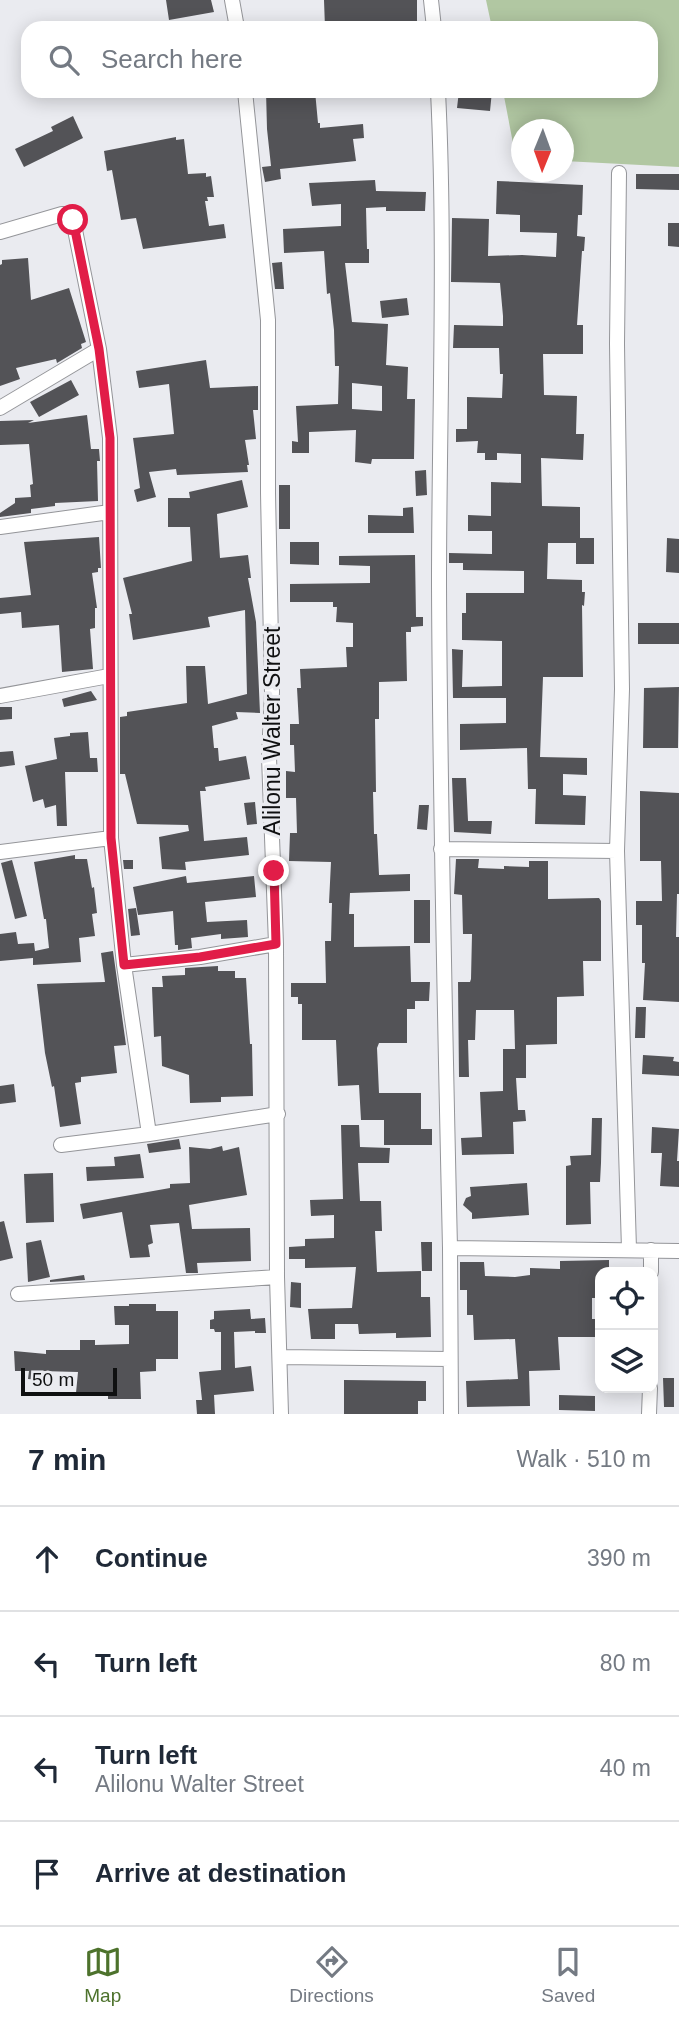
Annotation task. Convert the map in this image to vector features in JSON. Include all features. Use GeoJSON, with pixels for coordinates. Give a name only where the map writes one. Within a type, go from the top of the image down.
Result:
{"type":"FeatureCollection","features":[{"type":"Feature","properties":{"kind":"street"},"geometry":{"type":"LineString","coordinates":[[232,0],[236,21]]}},
{"type":"Feature","properties":{"kind":"street"},"geometry":{"type":"LineString","coordinates":[[431,0],[433,21]]}},
{"type":"Feature","properties":{"kind":"street","name":"Alilonu Walter Street"},"geometry":{"type":"LineString","coordinates":[[246,98],[268,320],[272,692],[269,757],[276,944],[277,1277],[281,1414]]}},
{"type":"Feature","properties":{"kind":"street"},"geometry":{"type":"LineString","coordinates":[[438,98],[443,240],[439,583],[441,849],[451,1414]]}},
{"type":"Feature","properties":{"kind":"street"},"geometry":{"type":"LineString","coordinates":[[620,173],[617,344],[622,689],[617,851],[629,1249]]}},
{"type":"Feature","properties":{"kind":"street"},"geometry":{"type":"LineString","coordinates":[[1,230],[62,214],[69,215],[73,220],[99,349],[110,438],[111,838],[124,965],[149,1134]]}},
{"type":"Feature","properties":{"kind":"street"},"geometry":{"type":"LineString","coordinates":[[0,408],[99,349]]}},
{"type":"Feature","properties":{"kind":"street"},"geometry":{"type":"LineString","coordinates":[[0,527],[110,512]]}},
{"type":"Feature","properties":{"kind":"street"},"geometry":{"type":"LineString","coordinates":[[0,696],[109,677]]}},
{"type":"Feature","properties":{"kind":"street"},"geometry":{"type":"LineString","coordinates":[[0,852],[111,838]]}},
{"type":"Feature","properties":{"kind":"street"},"geometry":{"type":"LineString","coordinates":[[441,849],[617,851]]}},
{"type":"Feature","properties":{"kind":"street"},"geometry":{"type":"LineString","coordinates":[[124,965],[200,957],[276,944]]}},
{"type":"Feature","properties":{"kind":"street"},"geometry":{"type":"LineString","coordinates":[[61,1145],[278,1114]]}},
{"type":"Feature","properties":{"kind":"street"},"geometry":{"type":"LineString","coordinates":[[450,1248],[679,1251]]}},
{"type":"Feature","properties":{"kind":"street"},"geometry":{"type":"LineString","coordinates":[[651,1250],[651,1267]]}},
{"type":"Feature","properties":{"kind":"street"},"geometry":{"type":"LineString","coordinates":[[18,1294],[277,1277]]}},
{"type":"Feature","properties":{"kind":"street"},"geometry":{"type":"LineString","coordinates":[[280,1357],[450,1359]]}},
{"type":"Feature","properties":{"kind":"street"},"geometry":{"type":"LineString","coordinates":[[649,1414],[650,1393]]}},
{"type":"Feature","properties":{"kind":"green space"},"geometry":{"type":"Polygon","coordinates":[[[486,0],[679,0],[679,167],[574,162],[574,119],[511,119],[511,133],[504,98],[658,98],[658,21],[490,21],[486,0]]]}},
{"type":"Feature","properties":{"kind":"building"},"geometry":{"type":"Polygon","coordinates":[[[166,0],[211,0],[214,12],[169,20],[166,0]]]}},
{"type":"Feature","properties":{"kind":"building"},"geometry":{"type":"Polygon","coordinates":[[[324,0],[417,0],[417,21],[325,21],[324,0]]]}},
{"type":"Feature","properties":{"kind":"building"},"geometry":{"type":"Polygon","coordinates":[[[266,98],[316,98],[320,128],[363,124],[364,138],[353,139],[356,161],[280,169],[281,179],[265,182],[262,167],[271,166],[266,98]]]}},
{"type":"Feature","properties":{"kind":"building"},"geometry":{"type":"Polygon","coordinates":[[[458,98],[491,98],[490,111],[457,108],[458,98]]]}},
{"type":"Feature","properties":{"kind":"building"},"geometry":{"type":"Polygon","coordinates":[[[73,116],[83,138],[24,167],[15,149],[53,131],[51,127],[73,116]]]}},
{"type":"Feature","properties":{"kind":"building"},"geometry":{"type":"Polygon","coordinates":[[[176,137],[176,140],[184,139],[188,174],[206,173],[206,177],[211,176],[214,197],[207,197],[208,201],[205,201],[209,226],[224,224],[226,238],[143,249],[136,218],[121,220],[112,170],[107,171],[104,151],[176,137]]]}},
{"type":"Feature","properties":{"kind":"building"},"geometry":{"type":"Polygon","coordinates":[[[636,174],[679,174],[679,190],[636,189],[636,174]]]}},
{"type":"Feature","properties":{"kind":"building"},"geometry":{"type":"Polygon","coordinates":[[[375,180],[376,191],[426,192],[425,211],[366,208],[369,263],[345,263],[352,322],[388,324],[386,365],[408,367],[407,399],[415,399],[414,459],[372,459],[371,464],[355,462],[356,430],[309,432],[309,453],[292,453],[292,441],[298,442],[296,406],[338,404],[339,366],[335,366],[334,330],[330,293],[327,294],[324,251],[284,253],[283,229],[341,226],[341,204],[312,206],[309,183],[375,180]],[[352,383],[352,409],[382,411],[382,386],[352,383]]]}},
{"type":"Feature","properties":{"kind":"building"},"geometry":{"type":"Polygon","coordinates":[[[497,181],[583,185],[582,215],[578,215],[577,236],[585,237],[577,325],[583,325],[583,354],[543,354],[544,395],[577,396],[576,434],[584,434],[583,460],[541,458],[542,506],[580,507],[580,538],[594,538],[594,564],[576,564],[576,543],[548,543],[547,579],[582,580],[582,592],[585,592],[584,606],[582,605],[583,677],[543,677],[540,757],[587,758],[587,775],[563,774],[563,795],[586,796],[585,825],[535,824],[536,789],[528,789],[527,748],[460,750],[460,724],[506,723],[506,698],[453,698],[452,649],[463,650],[462,687],[502,686],[502,641],[462,640],[462,613],[466,613],[466,593],[524,593],[524,571],[463,570],[463,563],[449,563],[449,553],[492,554],[492,531],[468,531],[468,515],[491,516],[491,482],[521,483],[521,454],[497,453],[497,460],[485,460],[485,453],[477,453],[478,441],[456,442],[456,429],[467,429],[467,397],[502,398],[503,374],[500,374],[499,348],[453,348],[454,325],[503,326],[503,316],[500,283],[451,282],[452,218],[489,219],[488,256],[556,257],[557,233],[520,232],[520,215],[496,214],[497,181]]]}},
{"type":"Feature","properties":{"kind":"building"},"geometry":{"type":"Polygon","coordinates":[[[668,223],[679,223],[679,247],[668,246],[668,223]]]}},
{"type":"Feature","properties":{"kind":"building"},"geometry":{"type":"Polygon","coordinates":[[[28,258],[31,300],[69,288],[86,342],[81,344],[82,348],[57,363],[56,359],[16,368],[20,379],[0,386],[0,265],[2,260],[28,258]]]}},
{"type":"Feature","properties":{"kind":"building"},"geometry":{"type":"Polygon","coordinates":[[[282,262],[284,289],[275,289],[272,263],[282,262]]]}},
{"type":"Feature","properties":{"kind":"building"},"geometry":{"type":"Polygon","coordinates":[[[407,298],[409,315],[382,318],[380,301],[407,298]]]}},
{"type":"Feature","properties":{"kind":"building"},"geometry":{"type":"Polygon","coordinates":[[[206,360],[210,388],[258,386],[258,410],[253,410],[256,439],[245,440],[248,472],[177,475],[176,469],[149,472],[156,497],[137,502],[134,490],[140,488],[133,438],[174,434],[169,384],[139,388],[136,371],[206,360]]]}},
{"type":"Feature","properties":{"kind":"building"},"geometry":{"type":"Polygon","coordinates":[[[71,380],[79,395],[39,417],[30,402],[71,380]]]}},
{"type":"Feature","properties":{"kind":"building"},"geometry":{"type":"Polygon","coordinates":[[[87,415],[91,449],[99,449],[98,501],[55,503],[55,506],[31,509],[31,513],[0,517],[0,513],[15,503],[15,498],[31,497],[30,485],[33,484],[29,444],[0,445],[0,421],[34,420],[28,423],[87,415]]]}},
{"type":"Feature","properties":{"kind":"building"},"geometry":{"type":"Polygon","coordinates":[[[426,470],[427,495],[416,496],[415,471],[426,470]]]}},
{"type":"Feature","properties":{"kind":"building"},"geometry":{"type":"Polygon","coordinates":[[[242,480],[248,507],[217,514],[220,558],[248,555],[251,578],[248,578],[256,622],[260,713],[236,712],[238,719],[212,726],[214,748],[218,748],[219,761],[246,756],[250,779],[205,787],[206,791],[200,791],[204,841],[247,837],[249,855],[185,862],[186,870],[162,869],[159,837],[189,831],[188,825],[137,824],[125,774],[120,774],[120,717],[127,716],[127,712],[187,703],[186,666],[205,666],[208,704],[247,694],[245,610],[208,617],[210,627],[133,640],[129,614],[132,614],[123,578],[192,561],[190,527],[168,527],[168,498],[190,498],[189,492],[242,480]]]}},
{"type":"Feature","properties":{"kind":"building"},"geometry":{"type":"Polygon","coordinates":[[[279,485],[290,485],[290,529],[279,529],[279,485]]]}},
{"type":"Feature","properties":{"kind":"building"},"geometry":{"type":"Polygon","coordinates":[[[413,507],[414,533],[368,533],[368,515],[403,516],[403,508],[413,507]]]}},
{"type":"Feature","properties":{"kind":"building"},"geometry":{"type":"Polygon","coordinates":[[[99,537],[101,568],[92,573],[97,608],[95,628],[90,629],[93,669],[62,672],[59,625],[22,628],[21,612],[0,614],[0,598],[31,595],[24,542],[99,537]]]}},
{"type":"Feature","properties":{"kind":"building"},"geometry":{"type":"Polygon","coordinates":[[[667,538],[679,539],[679,573],[666,572],[667,538]]]}},
{"type":"Feature","properties":{"kind":"building"},"geometry":{"type":"Polygon","coordinates":[[[290,542],[319,542],[319,565],[290,564],[290,542]]]}},
{"type":"Feature","properties":{"kind":"building"},"geometry":{"type":"Polygon","coordinates":[[[415,555],[416,617],[423,617],[423,626],[411,627],[411,632],[406,632],[407,681],[379,682],[379,719],[375,719],[376,792],[373,792],[379,875],[410,874],[410,891],[350,893],[349,914],[354,914],[354,947],[410,946],[411,982],[430,982],[429,1001],[415,1001],[415,1009],[407,1009],[407,1043],[379,1043],[377,1048],[379,1093],[421,1093],[421,1129],[432,1129],[432,1145],[384,1145],[384,1120],[361,1120],[359,1085],[338,1086],[336,1040],[302,1040],[302,1004],[298,1004],[298,997],[291,997],[291,983],[326,983],[325,941],[331,941],[332,903],[329,903],[331,862],[289,861],[290,833],[297,833],[296,798],[286,798],[286,771],[295,772],[294,745],[290,745],[290,724],[299,724],[297,688],[301,688],[300,669],[347,667],[346,647],[353,647],[353,623],[336,622],[337,607],[333,607],[333,602],[290,602],[290,584],[370,583],[370,566],[339,565],[339,556],[415,555]]]}},
{"type":"Feature","properties":{"kind":"building"},"geometry":{"type":"Polygon","coordinates":[[[638,623],[679,623],[679,644],[638,644],[638,623]]]}},
{"type":"Feature","properties":{"kind":"building"},"geometry":{"type":"Polygon","coordinates":[[[679,687],[678,748],[643,748],[644,688],[679,687]]]}},
{"type":"Feature","properties":{"kind":"building"},"geometry":{"type":"Polygon","coordinates":[[[91,691],[97,700],[64,707],[62,699],[91,691]]]}},
{"type":"Feature","properties":{"kind":"building"},"geometry":{"type":"Polygon","coordinates":[[[0,707],[12,707],[12,719],[0,720],[0,707]]]}},
{"type":"Feature","properties":{"kind":"building"},"geometry":{"type":"Polygon","coordinates":[[[88,732],[90,758],[97,758],[98,772],[65,772],[67,826],[57,826],[56,805],[45,808],[43,799],[33,802],[25,766],[57,759],[54,738],[70,736],[70,733],[88,732]]]}},
{"type":"Feature","properties":{"kind":"building"},"geometry":{"type":"Polygon","coordinates":[[[13,751],[15,765],[0,767],[0,752],[13,751]]]}},
{"type":"Feature","properties":{"kind":"building"},"geometry":{"type":"Polygon","coordinates":[[[452,778],[466,778],[468,821],[492,821],[491,834],[454,832],[452,778]]]}},
{"type":"Feature","properties":{"kind":"building"},"geometry":{"type":"Polygon","coordinates":[[[640,791],[679,793],[679,894],[676,937],[679,937],[679,1002],[643,1000],[645,963],[642,963],[642,925],[636,925],[636,901],[662,901],[661,861],[640,861],[640,791]]]}},
{"type":"Feature","properties":{"kind":"building"},"geometry":{"type":"Polygon","coordinates":[[[255,802],[257,824],[247,825],[244,803],[255,802]]]}},
{"type":"Feature","properties":{"kind":"building"},"geometry":{"type":"Polygon","coordinates":[[[419,805],[429,805],[427,830],[417,829],[419,805]]]}},
{"type":"Feature","properties":{"kind":"building"},"geometry":{"type":"Polygon","coordinates":[[[75,855],[75,859],[87,859],[97,913],[92,914],[95,936],[79,938],[81,962],[33,965],[33,958],[0,961],[0,934],[16,932],[18,944],[34,943],[35,951],[49,948],[34,862],[75,855]]]}},
{"type":"Feature","properties":{"kind":"building"},"geometry":{"type":"Polygon","coordinates":[[[456,859],[479,859],[478,868],[504,869],[504,866],[529,867],[529,861],[548,861],[548,899],[599,898],[601,901],[601,961],[583,961],[584,996],[557,997],[557,1044],[526,1045],[526,1078],[516,1078],[518,1110],[525,1110],[526,1121],[513,1122],[514,1154],[462,1155],[461,1138],[482,1137],[480,1092],[503,1091],[503,1049],[515,1049],[514,1010],[476,1010],[475,1040],[468,1040],[469,1077],[459,1077],[458,982],[470,982],[471,979],[472,934],[463,934],[462,895],[454,894],[456,859]]]}},
{"type":"Feature","properties":{"kind":"building"},"geometry":{"type":"Polygon","coordinates":[[[12,860],[27,916],[15,919],[1,863],[12,860]]]}},
{"type":"Feature","properties":{"kind":"building"},"geometry":{"type":"Polygon","coordinates":[[[123,860],[133,860],[133,869],[124,869],[123,860]]]}},
{"type":"Feature","properties":{"kind":"building"},"geometry":{"type":"Polygon","coordinates":[[[186,876],[187,883],[254,876],[256,897],[205,902],[207,922],[247,920],[248,937],[221,939],[221,934],[191,938],[192,948],[178,950],[178,945],[175,945],[173,911],[138,915],[133,887],[186,876]]]}},
{"type":"Feature","properties":{"kind":"building"},"geometry":{"type":"Polygon","coordinates":[[[414,900],[430,900],[430,943],[414,943],[414,900]]]}},
{"type":"Feature","properties":{"kind":"building"},"geometry":{"type":"Polygon","coordinates":[[[136,908],[140,935],[131,936],[128,909],[136,908]]]}},
{"type":"Feature","properties":{"kind":"building"},"geometry":{"type":"Polygon","coordinates":[[[113,951],[126,1045],[114,1046],[117,1073],[81,1077],[81,1082],[75,1083],[81,1124],[60,1127],[54,1086],[52,1087],[45,1053],[37,984],[105,982],[101,953],[113,951]]]}},
{"type":"Feature","properties":{"kind":"building"},"geometry":{"type":"Polygon","coordinates":[[[218,966],[218,971],[235,971],[235,978],[246,978],[253,1096],[221,1097],[221,1102],[190,1103],[189,1075],[162,1066],[161,1036],[154,1037],[152,987],[163,987],[162,976],[185,975],[185,968],[218,966]]]}},
{"type":"Feature","properties":{"kind":"building"},"geometry":{"type":"Polygon","coordinates":[[[636,1007],[646,1007],[645,1038],[635,1038],[636,1007]]]}},
{"type":"Feature","properties":{"kind":"building"},"geometry":{"type":"Polygon","coordinates":[[[643,1055],[674,1057],[673,1061],[679,1062],[679,1076],[642,1074],[643,1055]]]}},
{"type":"Feature","properties":{"kind":"building"},"geometry":{"type":"Polygon","coordinates":[[[14,1084],[16,1102],[0,1104],[0,1086],[14,1084]]]}},
{"type":"Feature","properties":{"kind":"building"},"geometry":{"type":"Polygon","coordinates":[[[592,1118],[602,1118],[600,1182],[590,1182],[591,1224],[566,1225],[566,1166],[571,1165],[570,1156],[591,1155],[592,1118]]]}},
{"type":"Feature","properties":{"kind":"building"},"geometry":{"type":"Polygon","coordinates":[[[341,1125],[359,1125],[360,1147],[390,1148],[389,1163],[358,1163],[360,1201],[381,1201],[382,1231],[375,1231],[377,1272],[421,1271],[421,1297],[430,1297],[431,1337],[396,1338],[396,1333],[359,1334],[358,1324],[335,1324],[335,1339],[311,1339],[308,1309],[352,1308],[356,1267],[305,1268],[305,1259],[289,1259],[289,1247],[305,1246],[305,1239],[334,1238],[334,1215],[311,1216],[310,1200],[343,1199],[341,1125]]]}},
{"type":"Feature","properties":{"kind":"building"},"geometry":{"type":"Polygon","coordinates":[[[652,1127],[679,1129],[679,1187],[660,1186],[662,1153],[651,1153],[652,1127]]]}},
{"type":"Feature","properties":{"kind":"building"},"geometry":{"type":"Polygon","coordinates":[[[179,1139],[181,1149],[149,1153],[147,1144],[179,1139]]]}},
{"type":"Feature","properties":{"kind":"building"},"geometry":{"type":"Polygon","coordinates":[[[222,1146],[223,1151],[239,1147],[247,1195],[189,1205],[192,1229],[250,1228],[251,1261],[197,1263],[198,1273],[186,1273],[179,1223],[150,1225],[153,1243],[148,1245],[150,1257],[130,1258],[122,1212],[83,1219],[80,1204],[170,1188],[170,1184],[190,1183],[189,1147],[210,1149],[222,1146]]]}},
{"type":"Feature","properties":{"kind":"building"},"geometry":{"type":"Polygon","coordinates":[[[140,1154],[144,1178],[87,1181],[86,1167],[115,1166],[114,1157],[140,1154]]]}},
{"type":"Feature","properties":{"kind":"building"},"geometry":{"type":"Polygon","coordinates":[[[53,1173],[54,1222],[26,1223],[24,1174],[53,1173]]]}},
{"type":"Feature","properties":{"kind":"building"},"geometry":{"type":"Polygon","coordinates":[[[527,1183],[529,1215],[472,1219],[472,1213],[463,1205],[466,1198],[471,1196],[470,1187],[527,1183]]]}},
{"type":"Feature","properties":{"kind":"building"},"geometry":{"type":"Polygon","coordinates":[[[4,1221],[13,1258],[0,1261],[0,1222],[4,1221]]]}},
{"type":"Feature","properties":{"kind":"building"},"geometry":{"type":"Polygon","coordinates":[[[41,1240],[50,1277],[28,1282],[26,1243],[41,1240]]]}},
{"type":"Feature","properties":{"kind":"building"},"geometry":{"type":"Polygon","coordinates":[[[421,1242],[432,1242],[432,1271],[422,1271],[421,1242]]]}},
{"type":"Feature","properties":{"kind":"building"},"geometry":{"type":"Polygon","coordinates":[[[609,1260],[609,1267],[595,1267],[592,1319],[595,1319],[595,1337],[558,1337],[560,1370],[529,1371],[530,1406],[467,1407],[466,1381],[518,1379],[515,1339],[474,1340],[473,1315],[467,1315],[467,1290],[460,1290],[460,1262],[484,1262],[485,1276],[515,1277],[530,1275],[530,1268],[560,1269],[560,1261],[609,1260]]]}},
{"type":"Feature","properties":{"kind":"building"},"geometry":{"type":"Polygon","coordinates":[[[84,1275],[85,1280],[50,1282],[50,1280],[84,1275]]]}},
{"type":"Feature","properties":{"kind":"building"},"geometry":{"type":"Polygon","coordinates":[[[291,1282],[301,1283],[301,1308],[290,1307],[291,1282]]]}},
{"type":"Feature","properties":{"kind":"building"},"geometry":{"type":"Polygon","coordinates":[[[156,1304],[156,1311],[178,1311],[178,1359],[156,1359],[156,1371],[140,1372],[141,1399],[108,1399],[108,1396],[76,1393],[78,1372],[41,1371],[40,1380],[28,1379],[29,1371],[15,1371],[14,1351],[46,1354],[46,1350],[80,1350],[80,1340],[95,1340],[95,1345],[129,1344],[129,1325],[115,1325],[114,1306],[156,1304]]]}},
{"type":"Feature","properties":{"kind":"building"},"geometry":{"type":"Polygon","coordinates":[[[250,1309],[251,1319],[265,1318],[266,1333],[234,1332],[235,1368],[251,1366],[254,1391],[214,1395],[215,1414],[197,1414],[196,1400],[202,1400],[199,1372],[221,1370],[221,1332],[210,1329],[214,1311],[250,1309]]]}},
{"type":"Feature","properties":{"kind":"building"},"geometry":{"type":"Polygon","coordinates":[[[663,1378],[674,1378],[674,1407],[664,1407],[663,1378]]]}},
{"type":"Feature","properties":{"kind":"building"},"geometry":{"type":"Polygon","coordinates":[[[344,1380],[426,1381],[426,1401],[418,1401],[418,1414],[344,1414],[344,1380]]]}},
{"type":"Feature","properties":{"kind":"building"},"geometry":{"type":"Polygon","coordinates":[[[559,1395],[595,1396],[595,1411],[559,1410],[559,1395]]]}},
{"type":"Feature","properties":{"kind":"route"},"geometry":{"type":"LineString","coordinates":[[73,220],[99,349],[110,438],[111,838],[124,965],[200,957],[276,944],[274,871]]}}]}
